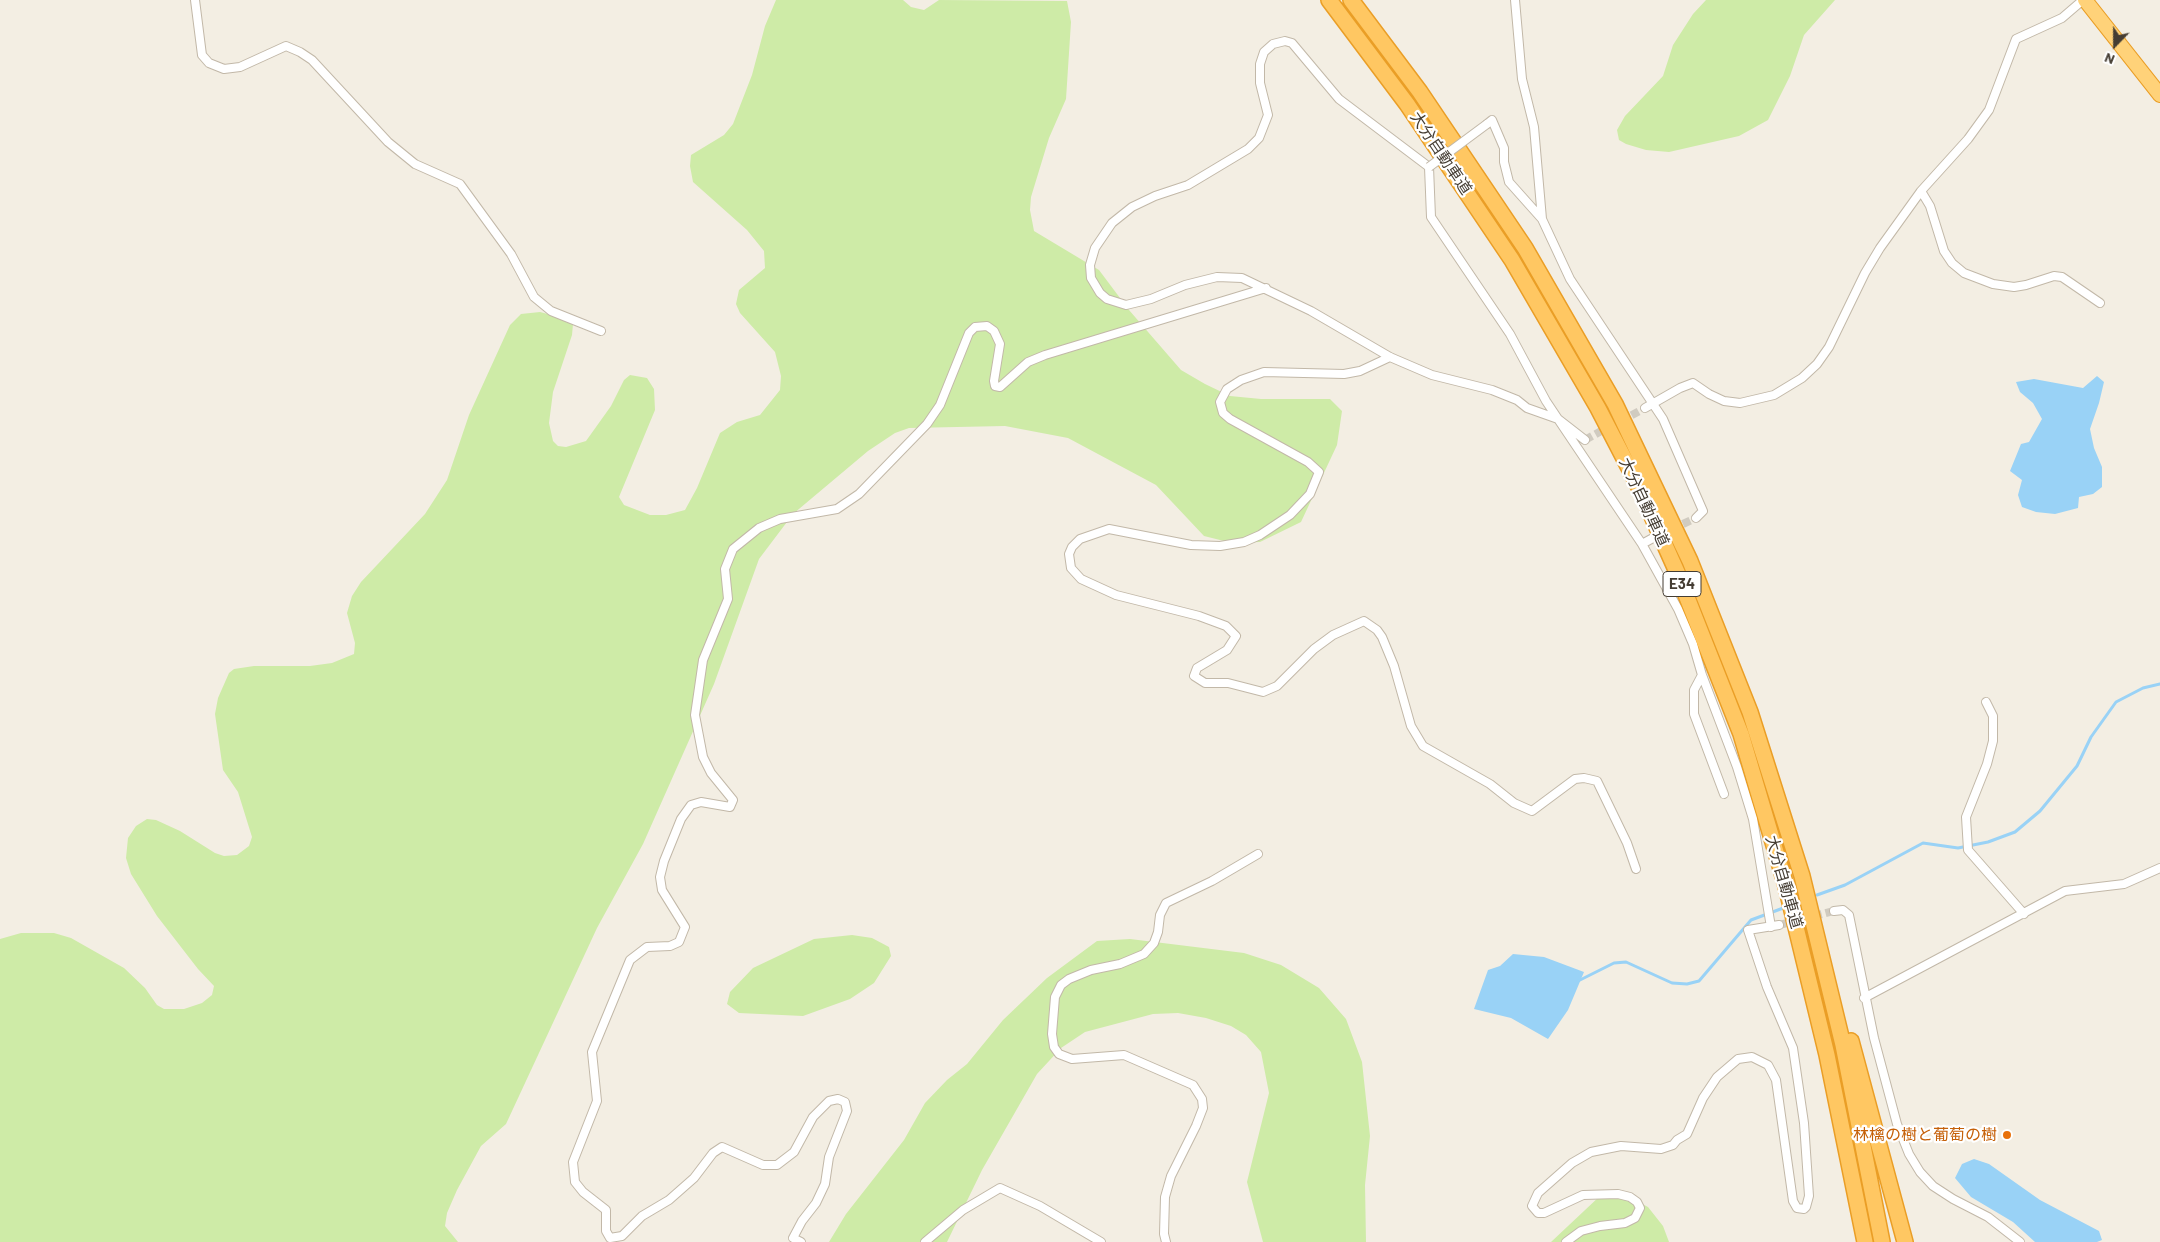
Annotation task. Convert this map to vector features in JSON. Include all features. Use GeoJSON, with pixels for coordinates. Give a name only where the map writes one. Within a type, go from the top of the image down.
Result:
{"type":"FeatureCollection","features":[{"type":"Feature","properties":{"kind":"highway","name":"大分自動車道"},"geometry":{"type":"LineString","coordinates":[[1329,0],[1407,104],[1512,260],[1598,408],[1639,487],[1677,572],[1740,734],[1786,886],[1827,1055],[1865,1242]]}},
{"type":"Feature","properties":{"kind":"highway","name":"大分自動車道"},"geometry":{"type":"LineString","coordinates":[[1351,0],[1420,92],[1509,223],[1616,404],[1687,553],[1724,642],[1750,712],[1802,876],[1843,1045],[1882,1242]]}},
{"type":"Feature","properties":{"kind":"highway"},"geometry":{"type":"LineString","coordinates":[[2084,0],[2160,95]]}},
{"type":"Feature","properties":{"kind":"highway"},"geometry":{"type":"LineString","coordinates":[[1802,876],[1852,1042],[1905,1242]]}},
{"type":"Feature","properties":{"kind":"highway"},"geometry":{"type":"LineString","coordinates":[[1827,1055],[1858,1242]]}},
{"type":"Feature","properties":{"kind":"street"},"geometry":{"type":"LineString","coordinates":[[195,0],[202,55],[209,63],[224,69],[240,67],[286,46],[312,60],[388,142],[416,164],[460,184],[511,254],[534,297],[551,312],[601,331]]}},
{"type":"Feature","properties":{"kind":"street"},"geometry":{"type":"LineString","coordinates":[[1515,0],[1522,79],[1534,127],[1542,219]]}},
{"type":"Feature","properties":{"kind":"street"},"geometry":{"type":"LineString","coordinates":[[1646,408],[1680,388],[1693,383],[1709,394],[1724,400],[1740,403],[1774,395],[1802,378],[1817,364],[1829,347],[1865,273],[1920,191],[1968,139],[1989,110],[2016,39],[2062,18],[2084,0]]}},
{"type":"Feature","properties":{"kind":"street"},"geometry":{"type":"LineString","coordinates":[[1429,167],[1339,99],[1292,43],[1286,41],[1273,44],[1264,52],[1260,64],[1260,84],[1268,115],[1259,138],[1248,149],[1188,185],[1155,196],[1132,207],[1112,223],[1095,248],[1090,265],[1091,278],[1100,293],[1108,299],[1126,305],[1151,299],[1185,285],[1217,276],[1242,278],[1311,311],[1390,357],[1432,375],[1492,390],[1517,400],[1527,408],[1558,419],[1585,440]]}},
{"type":"Feature","properties":{"kind":"street"},"geometry":{"type":"LineString","coordinates":[[1429,167],[1492,120],[1504,148],[1504,162],[1509,182],[1542,219],[1570,279],[1663,419],[1703,511],[1696,518]]}},
{"type":"Feature","properties":{"kind":"street"},"geometry":{"type":"LineString","coordinates":[[1429,167],[1431,217],[1510,334],[1558,419],[1642,544],[1678,609],[1693,644],[1702,676],[1737,767],[1754,819],[1768,906],[1774,924],[1748,930],[1767,987],[1793,1048],[1804,1124],[1809,1196],[1804,1210],[1797,1208],[1793,1201],[1776,1080],[1768,1065],[1752,1058],[1738,1059],[1717,1077],[1703,1098],[1687,1134],[1673,1145],[1661,1150],[1621,1146],[1591,1152],[1572,1162],[1538,1194],[1532,1206],[1538,1213],[1544,1213],[1583,1195],[1618,1194],[1630,1197],[1637,1202],[1640,1208],[1635,1218],[1625,1223],[1600,1226],[1581,1231],[1566,1242]]}},
{"type":"Feature","properties":{"kind":"street"},"geometry":{"type":"LineString","coordinates":[[1920,191],[1930,206],[1944,251],[1952,263],[1964,273],[1993,284],[2014,287],[2054,276],[2062,276],[2100,303]]}},
{"type":"Feature","properties":{"kind":"street"},"geometry":{"type":"LineString","coordinates":[[801,1242],[793,1238],[802,1221],[816,1203],[825,1184],[829,1157],[847,1111],[845,1102],[838,1099],[829,1101],[813,1117],[794,1152],[777,1165],[764,1165],[722,1147],[713,1153],[694,1178],[669,1200],[642,1216],[622,1236],[610,1238],[606,1231],[606,1210],[583,1192],[575,1182],[573,1162],[597,1101],[592,1052],[630,960],[647,947],[670,946],[679,942],[685,927],[662,890],[660,877],[681,820],[692,805],[701,802],[730,807],[733,800],[711,773],[703,758],[695,715],[703,660],[728,599],[725,569],[733,549],[759,528],[780,519],[837,509],[859,494],[927,424],[940,405],[969,333],[976,327],[987,326],[994,331],[1000,344],[994,381],[995,386],[1000,386],[1028,362],[1045,355],[1266,288]]}},
{"type":"Feature","properties":{"kind":"street"},"geometry":{"type":"LineString","coordinates":[[1390,357],[1360,371],[1344,374],[1264,372],[1240,380],[1227,389],[1220,402],[1223,413],[1230,419],[1308,462],[1319,472],[1310,494],[1290,514],[1260,535],[1244,542],[1220,546],[1191,545],[1109,529],[1093,533],[1076,543],[1069,554],[1071,568],[1081,579],[1116,595],[1199,616],[1226,626],[1236,636],[1227,650],[1197,668],[1194,676],[1205,683],[1228,683],[1263,692],[1277,686],[1314,649],[1333,635],[1364,621],[1382,636],[1394,666],[1411,726],[1423,746],[1434,754],[1483,780],[1514,804],[1532,811],[1575,779],[1584,778],[1597,781],[1627,843],[1636,869]]}},
{"type":"Feature","properties":{"kind":"street"},"geometry":{"type":"LineString","coordinates":[[1642,544],[1653,538]]}},
{"type":"Feature","properties":{"kind":"street"},"geometry":{"type":"LineString","coordinates":[[1702,676],[1694,690],[1694,714],[1724,794]]}},
{"type":"Feature","properties":{"kind":"street"},"geometry":{"type":"LineString","coordinates":[[1986,702],[1993,716],[1993,741],[1987,764],[1966,817],[1968,850],[2024,914]]}},
{"type":"Feature","properties":{"kind":"street"},"geometry":{"type":"LineString","coordinates":[[1166,1242],[1164,1234],[1165,1197],[1172,1176],[1203,1108],[1202,1099],[1193,1084],[1124,1055],[1072,1059],[1059,1054],[1054,1047],[1052,1034],[1055,997],[1061,985],[1069,979],[1091,970],[1120,964],[1144,954],[1154,943],[1158,932],[1160,915],[1166,904],[1212,881],[1258,854]]}},
{"type":"Feature","properties":{"kind":"street"},"geometry":{"type":"LineString","coordinates":[[1864,998],[2024,914],[2065,890],[2124,884],[2160,868]]}},
{"type":"Feature","properties":{"kind":"street"},"geometry":{"type":"LineString","coordinates":[[1834,911],[1843,910],[1848,915],[1864,998],[1897,1124],[1909,1154],[1920,1172],[1933,1186],[1952,1199],[1988,1216],[2020,1242]]}},
{"type":"Feature","properties":{"kind":"street"},"geometry":{"type":"LineString","coordinates":[[925,1242],[963,1210],[1000,1188],[1040,1206],[1101,1242]]}},
{"type":"Feature","properties":{"kind":"green space"},"geometry":{"type":"Polygon","coordinates":[[[776,0],[903,0],[911,7],[924,10],[939,0],[1067,1],[1071,22],[1066,99],[1049,138],[1031,197],[1030,210],[1034,231],[1099,270],[1129,310],[1181,370],[1230,396],[1261,399],[1330,399],[1342,411],[1337,445],[1301,522],[1260,542],[1232,543],[1204,536],[1156,485],[1068,438],[1005,426],[909,428],[895,433],[868,451],[793,514],[759,559],[714,684],[643,844],[597,928],[506,1124],[481,1146],[457,1190],[447,1213],[445,1226],[458,1242],[0,1242],[0,939],[21,933],[54,933],[71,938],[124,968],[145,988],[157,1005],[164,1009],[184,1009],[202,1003],[212,995],[214,986],[198,969],[157,916],[131,874],[126,858],[128,838],[136,826],[147,819],[156,820],[180,831],[215,853],[224,856],[237,855],[249,846],[252,837],[238,792],[223,770],[215,714],[218,698],[229,673],[234,669],[254,666],[310,666],[332,663],[354,654],[355,643],[347,613],[352,596],[361,582],[425,514],[447,480],[469,415],[510,325],[521,314],[540,312],[563,318],[573,324],[572,335],[553,392],[549,423],[553,441],[558,446],[566,447],[586,441],[611,406],[624,380],[630,375],[647,378],[654,389],[655,410],[619,497],[624,505],[650,515],[666,515],[685,510],[697,488],[720,433],[737,422],[760,415],[780,390],[781,376],[775,352],[740,313],[736,304],[739,290],[765,268],[764,251],[747,230],[693,182],[690,166],[691,155],[724,135],[733,124],[752,75],[765,26],[776,0]]]}},
{"type":"Feature","properties":{"kind":"green space"},"geometry":{"type":"Polygon","coordinates":[[[1706,0],[1835,0],[1804,35],[1790,76],[1768,120],[1739,136],[1669,152],[1646,150],[1619,140],[1617,130],[1625,116],[1663,76],[1673,45],[1693,14],[1706,0]]]}},
{"type":"Feature","properties":{"kind":"green space"},"geometry":{"type":"Polygon","coordinates":[[[852,935],[872,938],[889,947],[891,956],[874,983],[850,999],[803,1016],[739,1013],[727,1004],[730,992],[753,968],[814,939],[852,935]]]}},
{"type":"Feature","properties":{"kind":"green space"},"geometry":{"type":"Polygon","coordinates":[[[1130,939],[1244,953],[1281,965],[1319,988],[1346,1019],[1362,1062],[1370,1136],[1365,1185],[1366,1242],[1263,1242],[1247,1182],[1269,1093],[1261,1052],[1246,1035],[1231,1026],[1206,1018],[1178,1013],[1153,1014],[1085,1032],[1061,1048],[1037,1074],[982,1170],[947,1242],[829,1242],[846,1214],[904,1140],[925,1103],[947,1080],[967,1064],[1003,1020],[1047,978],[1097,941],[1130,939]]]}},
{"type":"Feature","properties":{"kind":"green space"},"geometry":{"type":"Polygon","coordinates":[[[1623,1194],[1648,1207],[1663,1226],[1669,1242],[1551,1242],[1601,1195],[1623,1194]]]}},
{"type":"Feature","properties":{"kind":"water"},"geometry":{"type":"Polygon","coordinates":[[[2097,376],[2104,382],[2090,429],[2094,448],[2102,467],[2102,487],[2093,494],[2079,497],[2078,508],[2055,514],[2036,512],[2022,507],[2018,495],[2022,480],[2010,471],[2021,444],[2029,442],[2042,419],[2033,403],[2020,392],[2016,382],[2034,379],[2083,388],[2097,376]]]}},
{"type":"Feature","properties":{"kind":"water"},"geometry":{"type":"Polygon","coordinates":[[[1513,954],[1544,957],[1584,972],[1568,1010],[1548,1039],[1511,1018],[1474,1009],[1488,970],[1500,966],[1513,954]]]}},
{"type":"Feature","properties":{"kind":"water"},"geometry":{"type":"Polygon","coordinates":[[[1974,1159],[1989,1164],[2040,1200],[2099,1231],[2102,1240],[2097,1242],[2035,1242],[2013,1222],[1971,1197],[1955,1178],[1962,1164],[1974,1159]]]}},
{"type":"Feature","properties":{"kind":"waterway"},"geometry":{"type":"LineString","coordinates":[[1817,895],[1845,885],[1923,843],[1958,848],[1988,842],[2015,832],[2040,811],[2077,766],[2091,737],[2116,702],[2143,688],[2160,684]]}},
{"type":"Feature","properties":{"kind":"waterway"},"geometry":{"type":"LineString","coordinates":[[1578,981],[1614,963],[1626,962],[1672,983],[1687,984],[1699,981],[1751,920],[1786,907]]}},
{"type":"Feature","properties":{"kind":"tunnel"},"geometry":{"type":"LineString","coordinates":[[1621,421],[1645,408]]}},
{"type":"Feature","properties":{"kind":"tunnel"},"geometry":{"type":"LineString","coordinates":[[1585,440],[1610,426]]}},
{"type":"Feature","properties":{"kind":"tunnel"},"geometry":{"type":"LineString","coordinates":[[1672,529],[1696,518]]}},
{"type":"Feature","properties":{"kind":"tunnel"},"geometry":{"type":"LineString","coordinates":[[1779,925],[1834,911]]}},
{"type":"Feature","properties":{"kind":"place","name":"林檎の樹と葡萄の樹"},"geometry":{"type":"Point","coordinates":[2007,1135]}}]}
